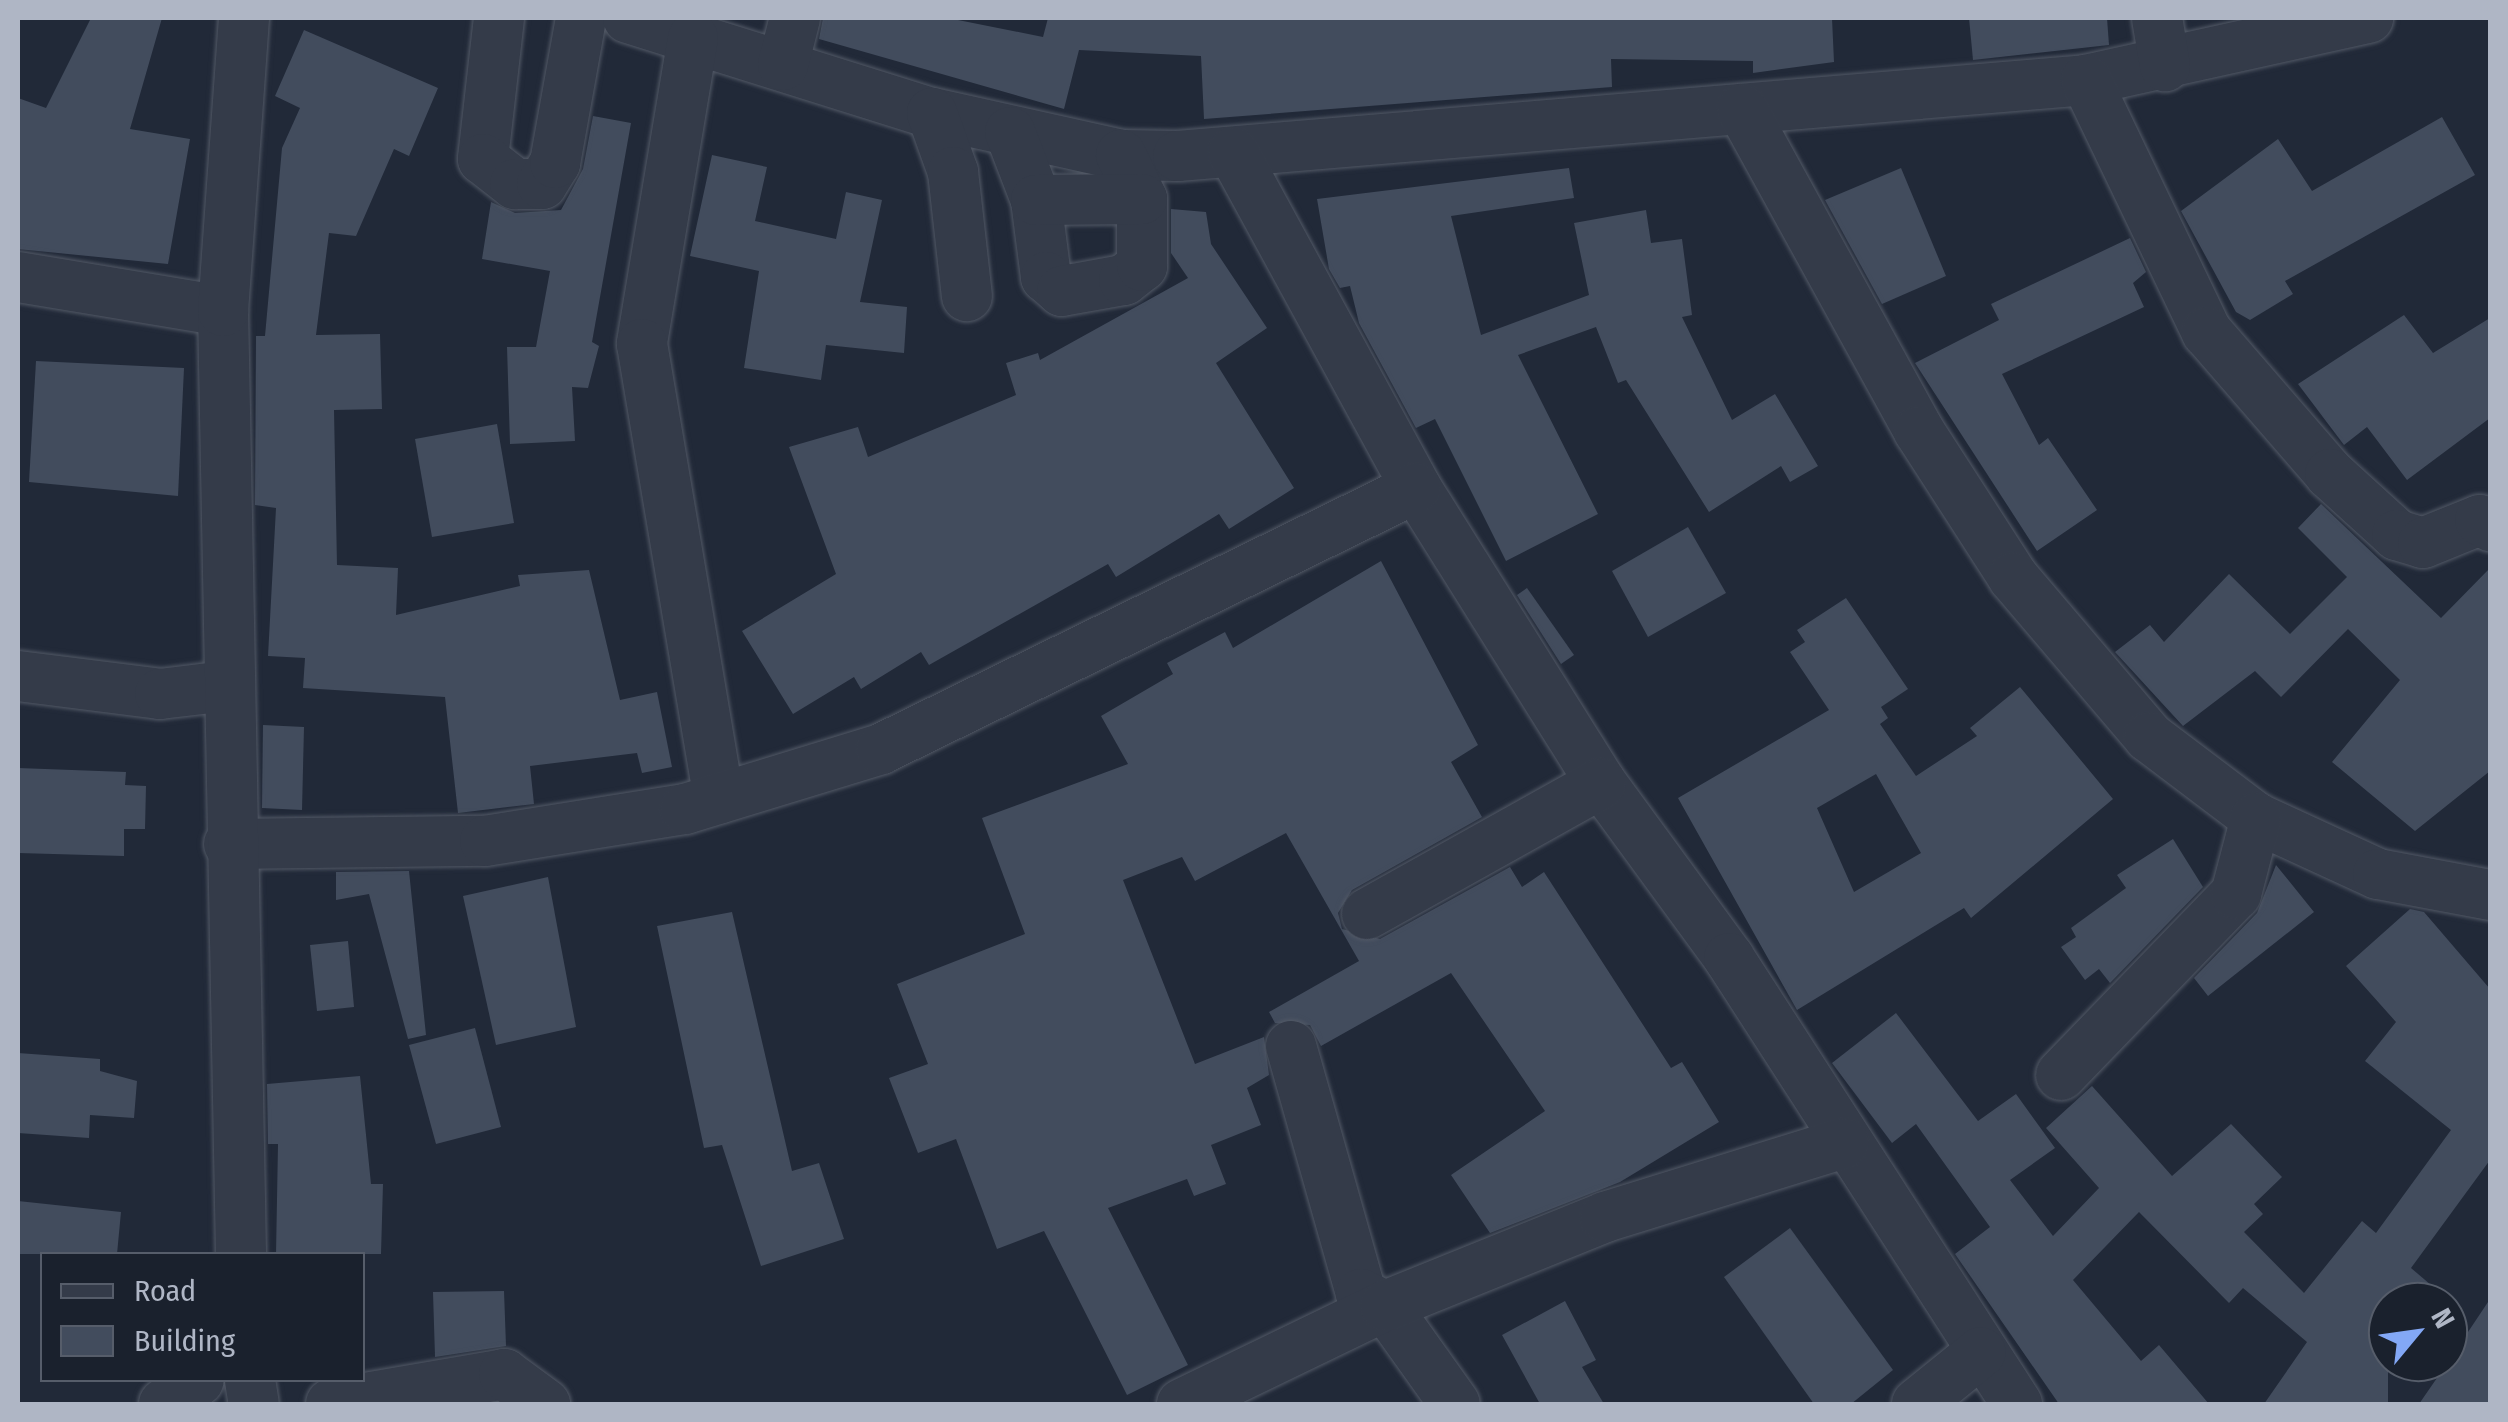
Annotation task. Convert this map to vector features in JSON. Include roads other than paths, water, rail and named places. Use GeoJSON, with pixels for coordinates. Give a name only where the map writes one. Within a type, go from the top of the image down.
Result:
{"type":"FeatureCollection","features":[{"type":"Feature","properties":{"kind":"street"},"geometry":{"type":"LineString","coordinates":[[241,1252],[229,844],[223,311],[244,18]]}},
{"type":"Feature","properties":{"kind":"street"},"geometry":{"type":"LineString","coordinates":[[498,18],[483,159],[515,184],[542,184],[555,163],[581,18]]}},
{"type":"Feature","properties":{"kind":"street"},"geometry":{"type":"LineString","coordinates":[[628,18],[932,113],[1121,155],[1234,152],[2086,80],[2165,66],[2368,18]]}},
{"type":"Feature","properties":{"kind":"street"},"geometry":{"type":"LineString","coordinates":[[783,65],[795,18]]}},
{"type":"Feature","properties":{"kind":"street"},"geometry":{"type":"LineString","coordinates":[[2157,18],[2165,66]]}},
{"type":"Feature","properties":{"kind":"street"},"geometry":{"type":"LineString","coordinates":[[693,38],[642,344],[719,799]]}},
{"type":"Feature","properties":{"kind":"street"},"geometry":{"type":"LineString","coordinates":[[2086,80],[2207,332],[2330,474],[2398,535],[2423,543],[2487,519]]}},
{"type":"Feature","properties":{"kind":"street"},"geometry":{"type":"LineString","coordinates":[[1742,109],[1920,431],[2013,577],[2149,737],[2256,818],[2378,874],[2490,895]]}},
{"type":"Feature","properties":{"kind":"street"},"geometry":{"type":"LineString","coordinates":[[932,113],[952,172],[967,296]]}},
{"type":"Feature","properties":{"kind":"street"},"geometry":{"type":"LineString","coordinates":[[1010,132],[1036,200],[1046,277],[1074,293],[1142,266],[1142,199],[1121,155]]}},
{"type":"Feature","properties":{"kind":"street"},"geometry":{"type":"LineString","coordinates":[[1234,152],[1416,488],[1601,784],[1729,958],[1844,1144],[2017,1404]]}},
{"type":"Feature","properties":{"kind":"street"},"geometry":{"type":"LineString","coordinates":[[1036,200],[1142,199]]}},
{"type":"Feature","properties":{"kind":"street"},"geometry":{"type":"LineString","coordinates":[[18,278],[223,311]]}},
{"type":"Feature","properties":{"kind":"street"},"geometry":{"type":"LineString","coordinates":[[229,844],[485,841],[719,799],[881,749],[1416,488]]}},
{"type":"Feature","properties":{"kind":"street"},"geometry":{"type":"LineString","coordinates":[[18,676],[160,694],[226,686]]}},
{"type":"Feature","properties":{"kind":"street"},"geometry":{"type":"LineString","coordinates":[[1367,914],[1601,784]]}},
{"type":"Feature","properties":{"kind":"street"},"geometry":{"type":"LineString","coordinates":[[2061,1074],[2236,894],[2256,818]]}},
{"type":"Feature","properties":{"kind":"street"},"geometry":{"type":"LineString","coordinates":[[1291,1046],[1361,1294],[1385,1306],[1455,1404]]}},
{"type":"Feature","properties":{"kind":"street"},"geometry":{"type":"LineString","coordinates":[[1182,1404],[1385,1306],[1605,1217],[1844,1144]]}},
{"type":"Feature","properties":{"kind":"street"},"geometry":{"type":"LineString","coordinates":[[1917,1404],[1981,1352]]}},
{"type":"Feature","properties":{"kind":"street"},"geometry":{"type":"LineString","coordinates":[[330,1404],[504,1374],[545,1404]]}},
{"type":"Feature","properties":{"kind":"street"},"geometry":{"type":"LineString","coordinates":[[164,1404],[196,1382]]}}]}
